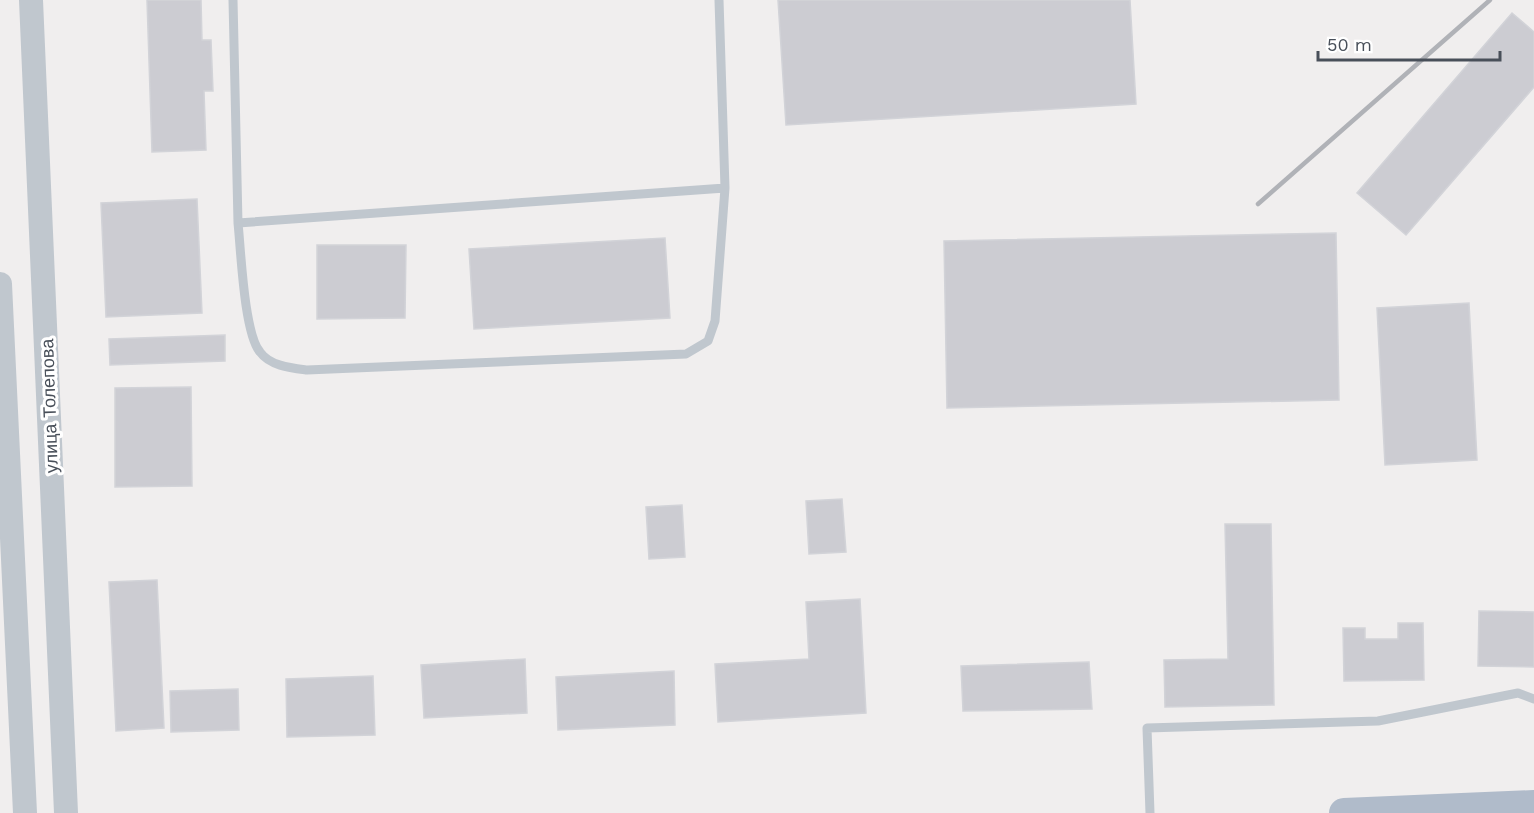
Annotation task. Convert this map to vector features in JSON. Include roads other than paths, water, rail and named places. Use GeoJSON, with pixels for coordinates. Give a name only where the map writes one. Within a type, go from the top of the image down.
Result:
{"type":"FeatureCollection","features":[{"type":"Feature","properties":{"kind":"main road"},"geometry":{"type":"LineString","coordinates":[[1344,813],[1534,805]]}},
{"type":"Feature","properties":{"kind":"street","name":"улица Толепова"},"geometry":{"type":"LineString","coordinates":[[31,0],[66,813]]}},
{"type":"Feature","properties":{"kind":"street"},"geometry":{"type":"LineString","coordinates":[[0,284],[25,813]]}},
{"type":"Feature","properties":{"kind":"lane"},"geometry":{"type":"LineString","coordinates":[[232,0],[238,223],[250,333],[260,353],[283,367],[307,370],[686,354],[708,341],[715,321],[725,188],[719,0]]}},
{"type":"Feature","properties":{"kind":"lane"},"geometry":{"type":"LineString","coordinates":[[238,223],[725,188]]}},
{"type":"Feature","properties":{"kind":"lane"},"geometry":{"type":"LineString","coordinates":[[1150,813],[1147,728],[1378,721],[1518,693],[1534,699]]}},
{"type":"Feature","properties":{"kind":"railway"},"geometry":{"type":"LineString","coordinates":[[1258,204],[1490,0]]}}]}
